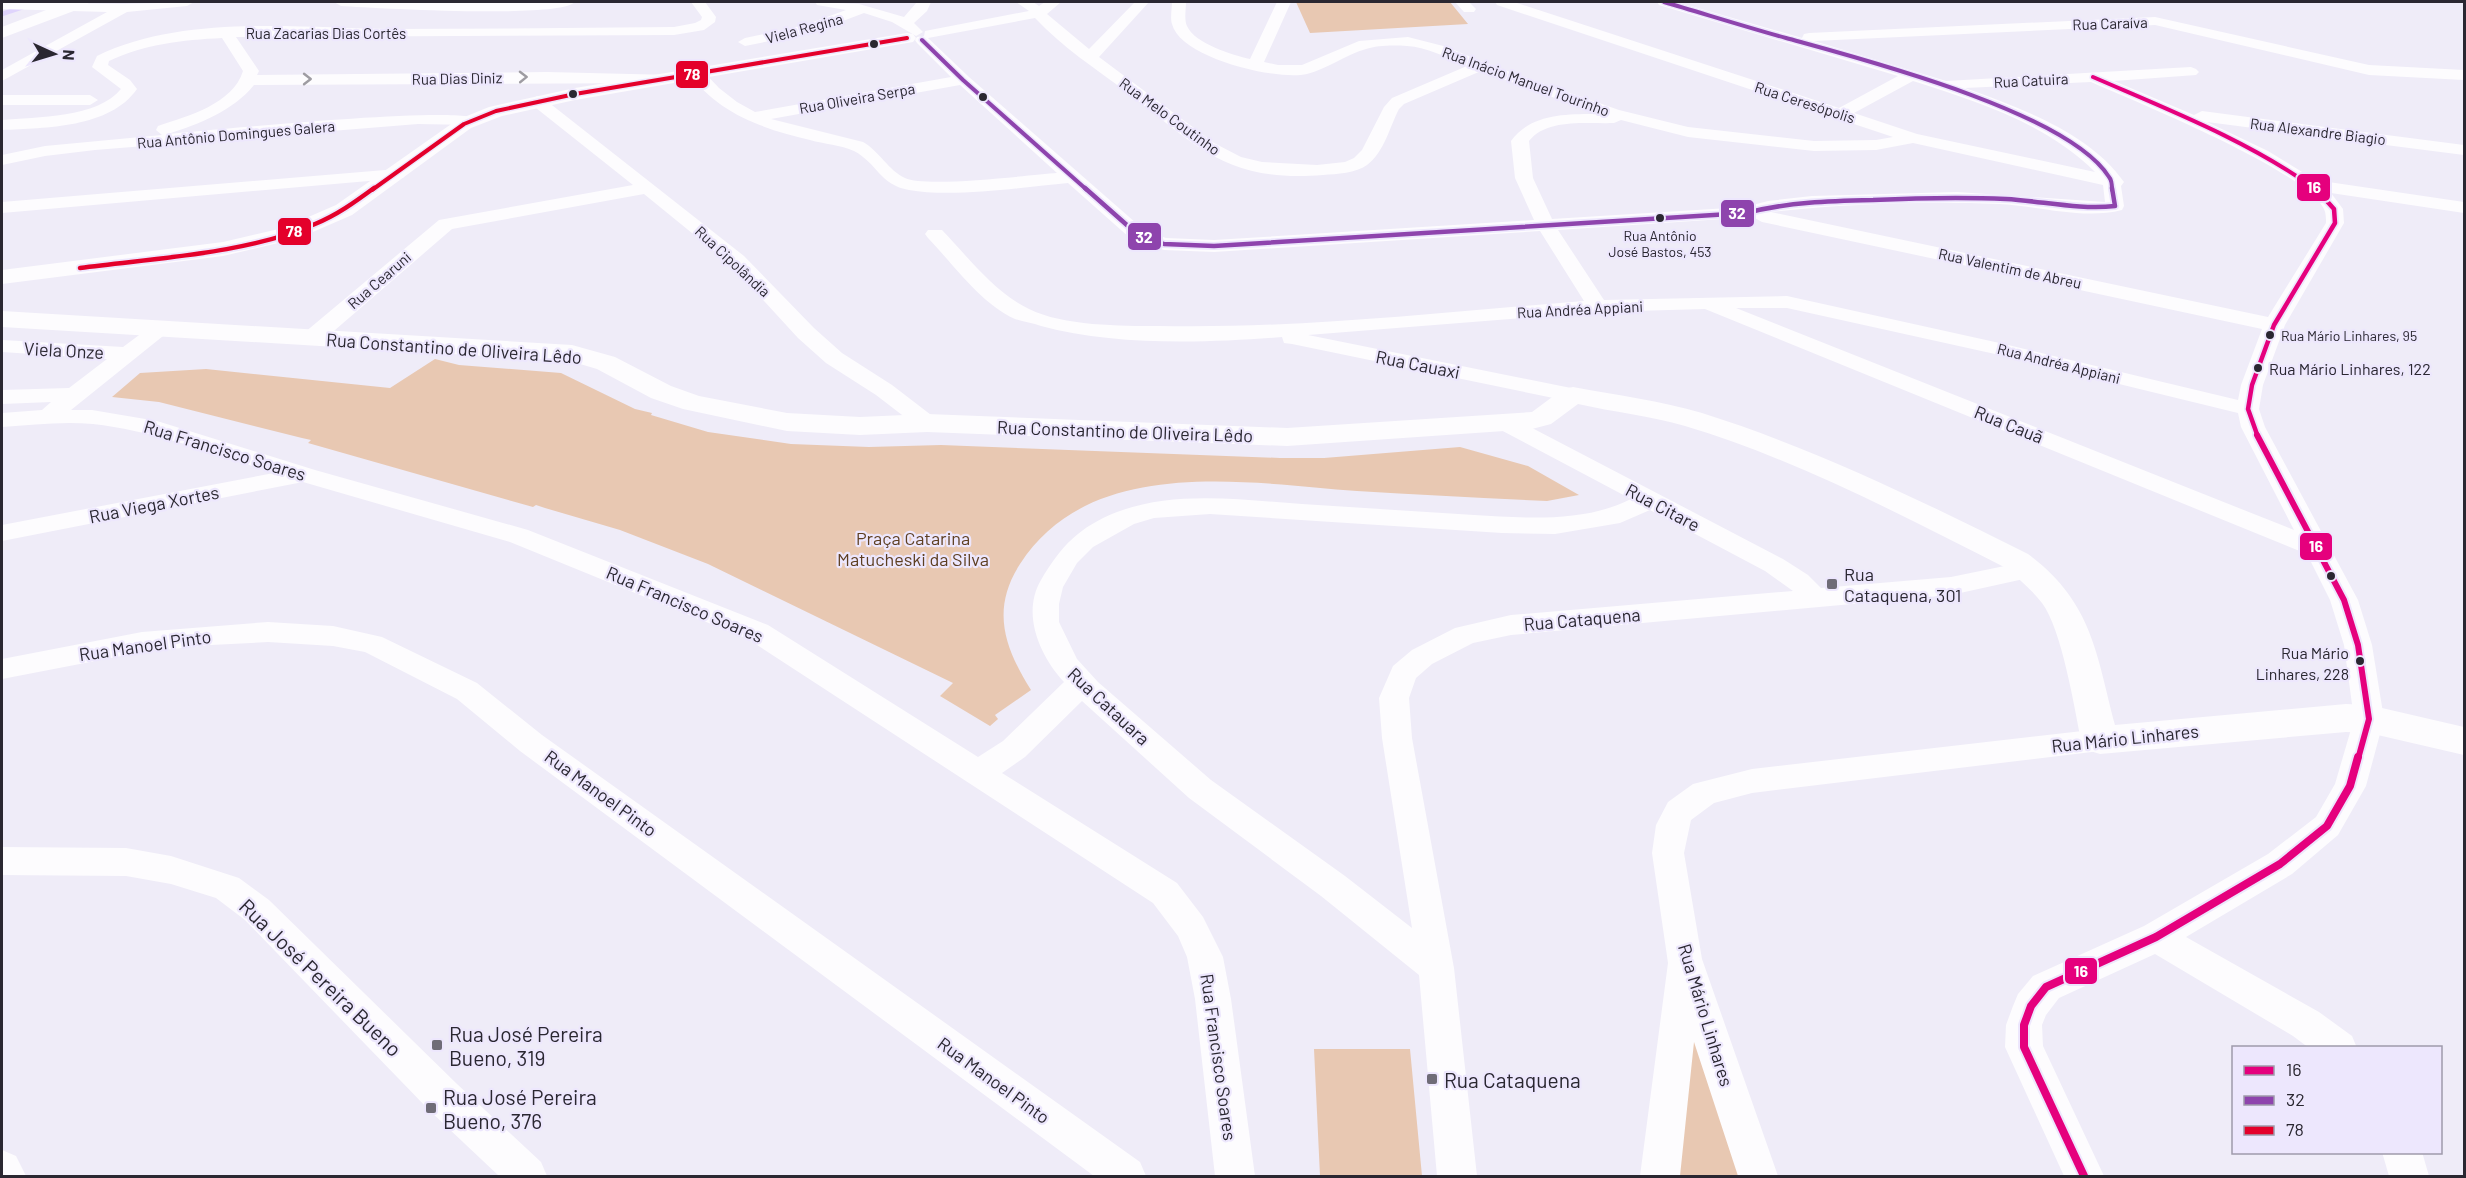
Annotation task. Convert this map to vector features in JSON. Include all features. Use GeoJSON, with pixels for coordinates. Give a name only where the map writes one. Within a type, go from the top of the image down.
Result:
{"type":"FeatureCollection","features":[{"type":"Feature","properties":{"kind":"street"},"geometry":{"type":"LineString","coordinates":[[2,5],[130,5],[187,2]]}},
{"type":"Feature","properties":{"kind":"street"},"geometry":{"type":"LineString","coordinates":[[341,2],[438,6],[536,6],[567,2]]}},
{"type":"Feature","properties":{"kind":"street","name":"Rua Zacarias Dias Cortês"},"geometry":{"type":"LineString","coordinates":[[118,101],[126,95],[129,89],[100,67],[105,57],[138,45],[171,37],[227,34],[674,31],[695,28],[708,22],[709,17],[698,2]]}},
{"type":"Feature","properties":{"kind":"street"},"geometry":{"type":"LineString","coordinates":[[822,2],[862,9],[916,33],[963,80],[1137,234],[1149,240],[1179,245],[1214,246],[1746,213],[1768,207],[1812,202],[1842,203],[1981,197],[2111,208],[2115,206],[2117,200],[2115,182],[2103,166],[2065,138],[1995,105],[1911,75],[1664,2]]}},
{"type":"Feature","properties":{"kind":"street"},"geometry":{"type":"LineString","coordinates":[[916,33],[924,2]]}},
{"type":"Feature","properties":{"kind":"street","name":"Rua Melo Coutinho"},"geometry":{"type":"LineString","coordinates":[[1023,2],[1032,6],[1090,57],[1210,149],[1247,165],[1277,170],[1322,169],[1361,162],[1368,154],[1392,107],[1398,101],[1480,66]]}},
{"type":"Feature","properties":{"kind":"street"},"geometry":{"type":"LineString","coordinates":[[2,277],[223,249],[274,238],[330,218],[397,174],[435,143],[472,120],[496,111],[546,99],[1038,13],[1054,2]]}},
{"type":"Feature","properties":{"kind":"street"},"geometry":{"type":"LineString","coordinates":[[1090,57],[1142,2]]}},
{"type":"Feature","properties":{"kind":"street","name":"Rua Inácio Manuel Tourinho"},"geometry":{"type":"LineString","coordinates":[[1179,2],[1179,25],[1187,36],[1212,52],[1255,65],[1299,71],[1355,47],[1398,41],[1431,46],[1480,66],[1628,117],[1688,132],[1814,146],[1869,145],[1913,138]]}},
{"type":"Feature","properties":{"kind":"street"},"geometry":{"type":"LineString","coordinates":[[1255,65],[1284,2]]}},
{"type":"Feature","properties":{"kind":"street","name":"Rua Ceresópolis"},"geometry":{"type":"LineString","coordinates":[[1502,2],[1913,138],[2115,182]]}},
{"type":"Feature","properties":{"kind":"street"},"geometry":{"type":"LineString","coordinates":[[2,33],[74,4]]}},
{"type":"Feature","properties":{"kind":"street"},"geometry":{"type":"LineString","coordinates":[[2,76],[130,5]]}},
{"type":"Feature","properties":{"kind":"street","name":"Viela Regina"},"geometry":{"type":"LineString","coordinates":[[745,42],[809,29],[862,9]]}},
{"type":"Feature","properties":{"kind":"street","name":"Rua Caraíva"},"geometry":{"type":"LineString","coordinates":[[1785,38],[2155,21],[2369,70],[2464,75]]}},
{"type":"Feature","properties":{"kind":"street"},"geometry":{"type":"LineString","coordinates":[[132,142],[210,113],[230,99],[248,80],[251,71],[227,34]]}},
{"type":"Feature","properties":{"kind":"street","name":"Rua Catuira"},"geometry":{"type":"LineString","coordinates":[[1942,85],[2191,72]]}},
{"type":"Feature","properties":{"kind":"street"},"geometry":{"type":"LineString","coordinates":[[697,73],[718,94],[752,117],[783,130],[857,146],[866,150],[898,182],[906,185],[950,186],[1072,177]]}},
{"type":"Feature","properties":{"kind":"street"},"geometry":{"type":"LineString","coordinates":[[1840,114],[1911,75]]}},
{"type":"Feature","properties":{"kind":"street"},"geometry":{"type":"LineString","coordinates":[[546,99],[571,86],[575,77]]}},
{"type":"Feature","properties":{"kind":"street"},"geometry":{"type":"LineString","coordinates":[[2084,1176],[2024,1047],[2024,1025],[2031,1006],[2046,987],[2156,937],[2280,864],[2327,826],[2350,786],[2368,719],[2358,645],[2344,600],[2253,427],[2248,409],[2252,385],[2274,325],[2335,222],[2334,210],[2310,185],[2234,140],[2093,77]]}},
{"type":"Feature","properties":{"kind":"street","name":"Rua Dias Diniz"},"geometry":{"type":"LineString","coordinates":[[248,80],[666,78]]}},
{"type":"Feature","properties":{"kind":"street","name":"Rua Oliveira Serpa"},"geometry":{"type":"LineString","coordinates":[[752,117],[963,80]]}},
{"type":"Feature","properties":{"kind":"street","name":"Rua Cipolândia"},"geometry":{"type":"LineString","coordinates":[[546,99],[648,188],[737,260],[806,333],[834,358],[884,390],[927,423]]}},
{"type":"Feature","properties":{"kind":"street"},"geometry":{"type":"LineString","coordinates":[[2,100],[118,101]]}},
{"type":"Feature","properties":{"kind":"street"},"geometry":{"type":"LineString","coordinates":[[2,125],[80,116],[118,101]]}},
{"type":"Feature","properties":{"kind":"street","name":"Rua Alexandre Biagio"},"geometry":{"type":"LineString","coordinates":[[2171,112],[2464,150]]}},
{"type":"Feature","properties":{"kind":"street"},"geometry":{"type":"LineString","coordinates":[[1598,306],[1547,224],[1523,176],[1520,141],[1534,127],[1552,122],[1628,117]]}},
{"type":"Feature","properties":{"kind":"street","name":"Rua Antônio Domingues Galera"},"geometry":{"type":"LineString","coordinates":[[2,160],[66,148],[132,142],[418,119],[472,120]]}},
{"type":"Feature","properties":{"kind":"street"},"geometry":{"type":"LineString","coordinates":[[2,208],[397,174]]}},
{"type":"Feature","properties":{"kind":"street"},"geometry":{"type":"LineString","coordinates":[[2310,185],[2464,207]]}},
{"type":"Feature","properties":{"kind":"street","name":"Rua Cearuni"},"geometry":{"type":"LineString","coordinates":[[312,338],[446,224],[496,217],[648,188]]}},
{"type":"Feature","properties":{"kind":"street"},"geometry":{"type":"LineString","coordinates":[[1800,223],[1798,218],[1800,213],[1842,203]]}},
{"type":"Feature","properties":{"kind":"street","name":"Rua Valentim de Abreu"},"geometry":{"type":"LineString","coordinates":[[1746,213],[2274,325]]}},
{"type":"Feature","properties":{"kind":"street","name":"Rua Andréa Appiani"},"geometry":{"type":"LineString","coordinates":[[935,234],[989,291],[1022,314],[1073,328],[1111,332],[1264,332],[1598,306],[1756,301],[1806,304],[2248,409]]}},
{"type":"Feature","properties":{"kind":"street","name":"Rua Cauã"},"geometry":{"type":"LineString","coordinates":[[1703,303],[1845,357],[2315,548]]}},
{"type":"Feature","properties":{"kind":"street","name":"Rua Constantino de Oliveira Lêdo"},"geometry":{"type":"LineString","coordinates":[[2,319],[572,352],[606,363],[661,392],[693,403],[787,422],[860,426],[927,423],[1252,436],[1351,434],[1505,423],[1541,418],[1573,395]]}},
{"type":"Feature","properties":{"kind":"street","name":"Viela Onze"},"geometry":{"type":"LineString","coordinates":[[48,416],[161,328]]}},
{"type":"Feature","properties":{"kind":"street","name":"Rua Cauaxi"},"geometry":{"type":"LineString","coordinates":[[1264,332],[1573,395]]}},
{"type":"Feature","properties":{"kind":"street","name":"Viela Onze"},"geometry":{"type":"LineString","coordinates":[[2,346],[126,354]]}},
{"type":"Feature","properties":{"kind":"street"},"geometry":{"type":"LineString","coordinates":[[2,397],[74,395]]}},
{"type":"Feature","properties":{"kind":"street"},"geometry":{"type":"LineString","coordinates":[[1573,395],[1691,419],[1789,453],[1875,490],[1989,546],[2029,570],[2054,595],[2063,609],[2077,644],[2100,740]]}},
{"type":"Feature","properties":{"kind":"street","name":"Rua Francisco Soares"},"geometry":{"type":"LineString","coordinates":[[2,420],[48,416],[92,417],[149,426],[519,537],[758,632],[1165,893],[1191,927],[1205,957],[1214,999],[1235,1176]]}},
{"type":"Feature","properties":{"kind":"street","name":"Rua Citare"},"geometry":{"type":"LineString","coordinates":[[1505,423],[1787,572],[1815,599]]}},
{"type":"Feature","properties":{"kind":"street","name":"Rua Viega Xortes"},"geometry":{"type":"LineString","coordinates":[[2,533],[306,474]]}},
{"type":"Feature","properties":{"kind":"street","name":"Rua Catauara"},"geometry":{"type":"LineString","coordinates":[[1436,968],[1333,886],[1200,789],[1082,683],[1065,665],[1046,622],[1045,604],[1050,587],[1067,558],[1083,541],[1125,518],[1152,510],[1210,506],[1502,525],[1556,526],[1620,515],[1649,500]]}},
{"type":"Feature","properties":{"kind":"street","name":"Rua Cataquena"},"geometry":{"type":"LineString","coordinates":[[1457,1176],[1436,968],[1397,738],[1394,698],[1403,673],[1422,657],[1465,635],[1512,625],[1951,586],[2029,570]]}},
{"type":"Feature","properties":{"kind":"street","name":"Rua Manoel Pinto"},"geometry":{"type":"LineString","coordinates":[[2,669],[142,642],[268,632],[333,636],[372,644],[408,660],[467,691],[531,743],[1126,1176]]}},
{"type":"Feature","properties":{"kind":"street"},"geometry":{"type":"LineString","coordinates":[[978,773],[1014,749],[1082,683]]}},
{"type":"Feature","properties":{"kind":"street","name":"Rua Mário Linhares"},"geometry":{"type":"LineString","coordinates":[[1758,1176],[1684,959],[1668,853],[1672,825],[1679,811],[1704,793],[1752,781],[2100,740],[2310,719],[2368,719],[2464,741]]}},
{"type":"Feature","properties":{"kind":"street","name":"Rua José Pereira Bueno"},"geometry":{"type":"LineString","coordinates":[[2,861],[126,862],[171,870],[227,888],[257,910],[443,1097],[527,1176]]}},
{"type":"Feature","properties":{"kind":"street"},"geometry":{"type":"LineString","coordinates":[[2156,937],[2306,1024],[2338,1046]]}},
{"type":"Feature","properties":{"kind":"street"},"geometry":{"type":"LineString","coordinates":[[1659,1176],[1684,959]]}},
{"type":"Feature","properties":{"kind":"street"},"geometry":{"type":"LineString","coordinates":[[2403,1154],[2409,1176]]}},
{"type":"Feature","properties":{"kind":"street"},"geometry":{"type":"LineString","coordinates":[[2,1170],[6,1176]]}},
{"type":"Feature","properties":{"kind":"green space"},"geometry":{"type":"Polygon","coordinates":[[[1296,2],[1450,2],[1468,24],[1310,33],[1296,2]]]}},
{"type":"Feature","properties":{"kind":"green space","name":"Praça Catarina Matucheski da Silva"},"geometry":{"type":"Polygon","coordinates":[[[435,359],[459,365],[561,373],[635,409],[652,413],[651,415],[708,432],[791,444],[869,447],[941,445],[1280,458],[1324,458],[1460,447],[1528,466],[1579,495],[1547,501],[1221,482],[1174,483],[1129,490],[1087,505],[1050,529],[1020,564],[1011,581],[1006,597],[1004,628],[1014,658],[1031,690],[995,715],[998,719],[990,726],[940,696],[953,683],[708,564],[620,530],[308,443],[311,440],[159,402],[112,397],[140,373],[206,369],[390,388],[435,359]]]}},
{"type":"Feature","properties":{"kind":"green space"},"geometry":{"type":"Polygon","coordinates":[[[1692,1020],[1747,1176],[1677,1176],[1692,1020]]]}},
{"type":"Feature","properties":{"kind":"green space"},"geometry":{"type":"Polygon","coordinates":[[[1314,1049],[1410,1049],[1422,1176],[1320,1176],[1314,1049]]]}},
{"type":"Feature","properties":{"kind":"waterway"},"geometry":{"type":"LineString","coordinates":[[2,14],[38,2]]}},
{"type":"Feature","properties":{"kind":"transit line","name":"32"},"geometry":{"type":"LineString","coordinates":[[922,40],[963,80],[1137,234],[1164,244],[1214,246],[1746,213],[1768,207],[1812,202],[1957,197],[2008,199],[2098,208],[2115,206],[2110,178],[2084,151],[2041,125],[1988,102],[1932,82],[1664,2]]}},
{"type":"Feature","properties":{"kind":"transit line","name":"78"},"geometry":{"type":"LineString","coordinates":[[80,268],[223,249],[275,238],[314,225],[344,210],[464,124],[496,111],[575,94],[907,38]]}},
{"type":"Feature","properties":{"kind":"transit line","name":"16"},"geometry":{"type":"LineString","coordinates":[[2084,1176],[2024,1047],[2024,1025],[2031,1006],[2046,987],[2156,937],[2280,864],[2327,826],[2350,786],[2369,719],[2358,645],[2344,600],[2253,427],[2248,409],[2252,385],[2274,325],[2335,223],[2334,209],[2320,192],[2262,155],[2184,117],[2093,77]]}},
{"type":"Feature","properties":{"kind":"place","name":"Rua Antônio José Bastos, 453"},"geometry":{"type":"Point","coordinates":[1660,218]}},
{"type":"Feature","properties":{"kind":"place","name":"Rua Mário Linhares, 95"},"geometry":{"type":"Point","coordinates":[2270,335]}},
{"type":"Feature","properties":{"kind":"place","name":"Rua Mário Linhares, 122"},"geometry":{"type":"Point","coordinates":[2258,368]}},
{"type":"Feature","properties":{"kind":"place","name":"Rua Cataquena, 301"},"geometry":{"type":"Point","coordinates":[1832,584]}},
{"type":"Feature","properties":{"kind":"place","name":"Rua Mário Linhares, 228"},"geometry":{"type":"Point","coordinates":[2360,661]}},
{"type":"Feature","properties":{"kind":"place","name":"Rua José Pereira Bueno, 319"},"geometry":{"type":"Point","coordinates":[437,1045]}},
{"type":"Feature","properties":{"kind":"place","name":"Rua Cataquena"},"geometry":{"type":"Point","coordinates":[1432,1079]}},
{"type":"Feature","properties":{"kind":"place","name":"Rua José Pereira Bueno, 376"},"geometry":{"type":"Point","coordinates":[431,1108]}}]}
